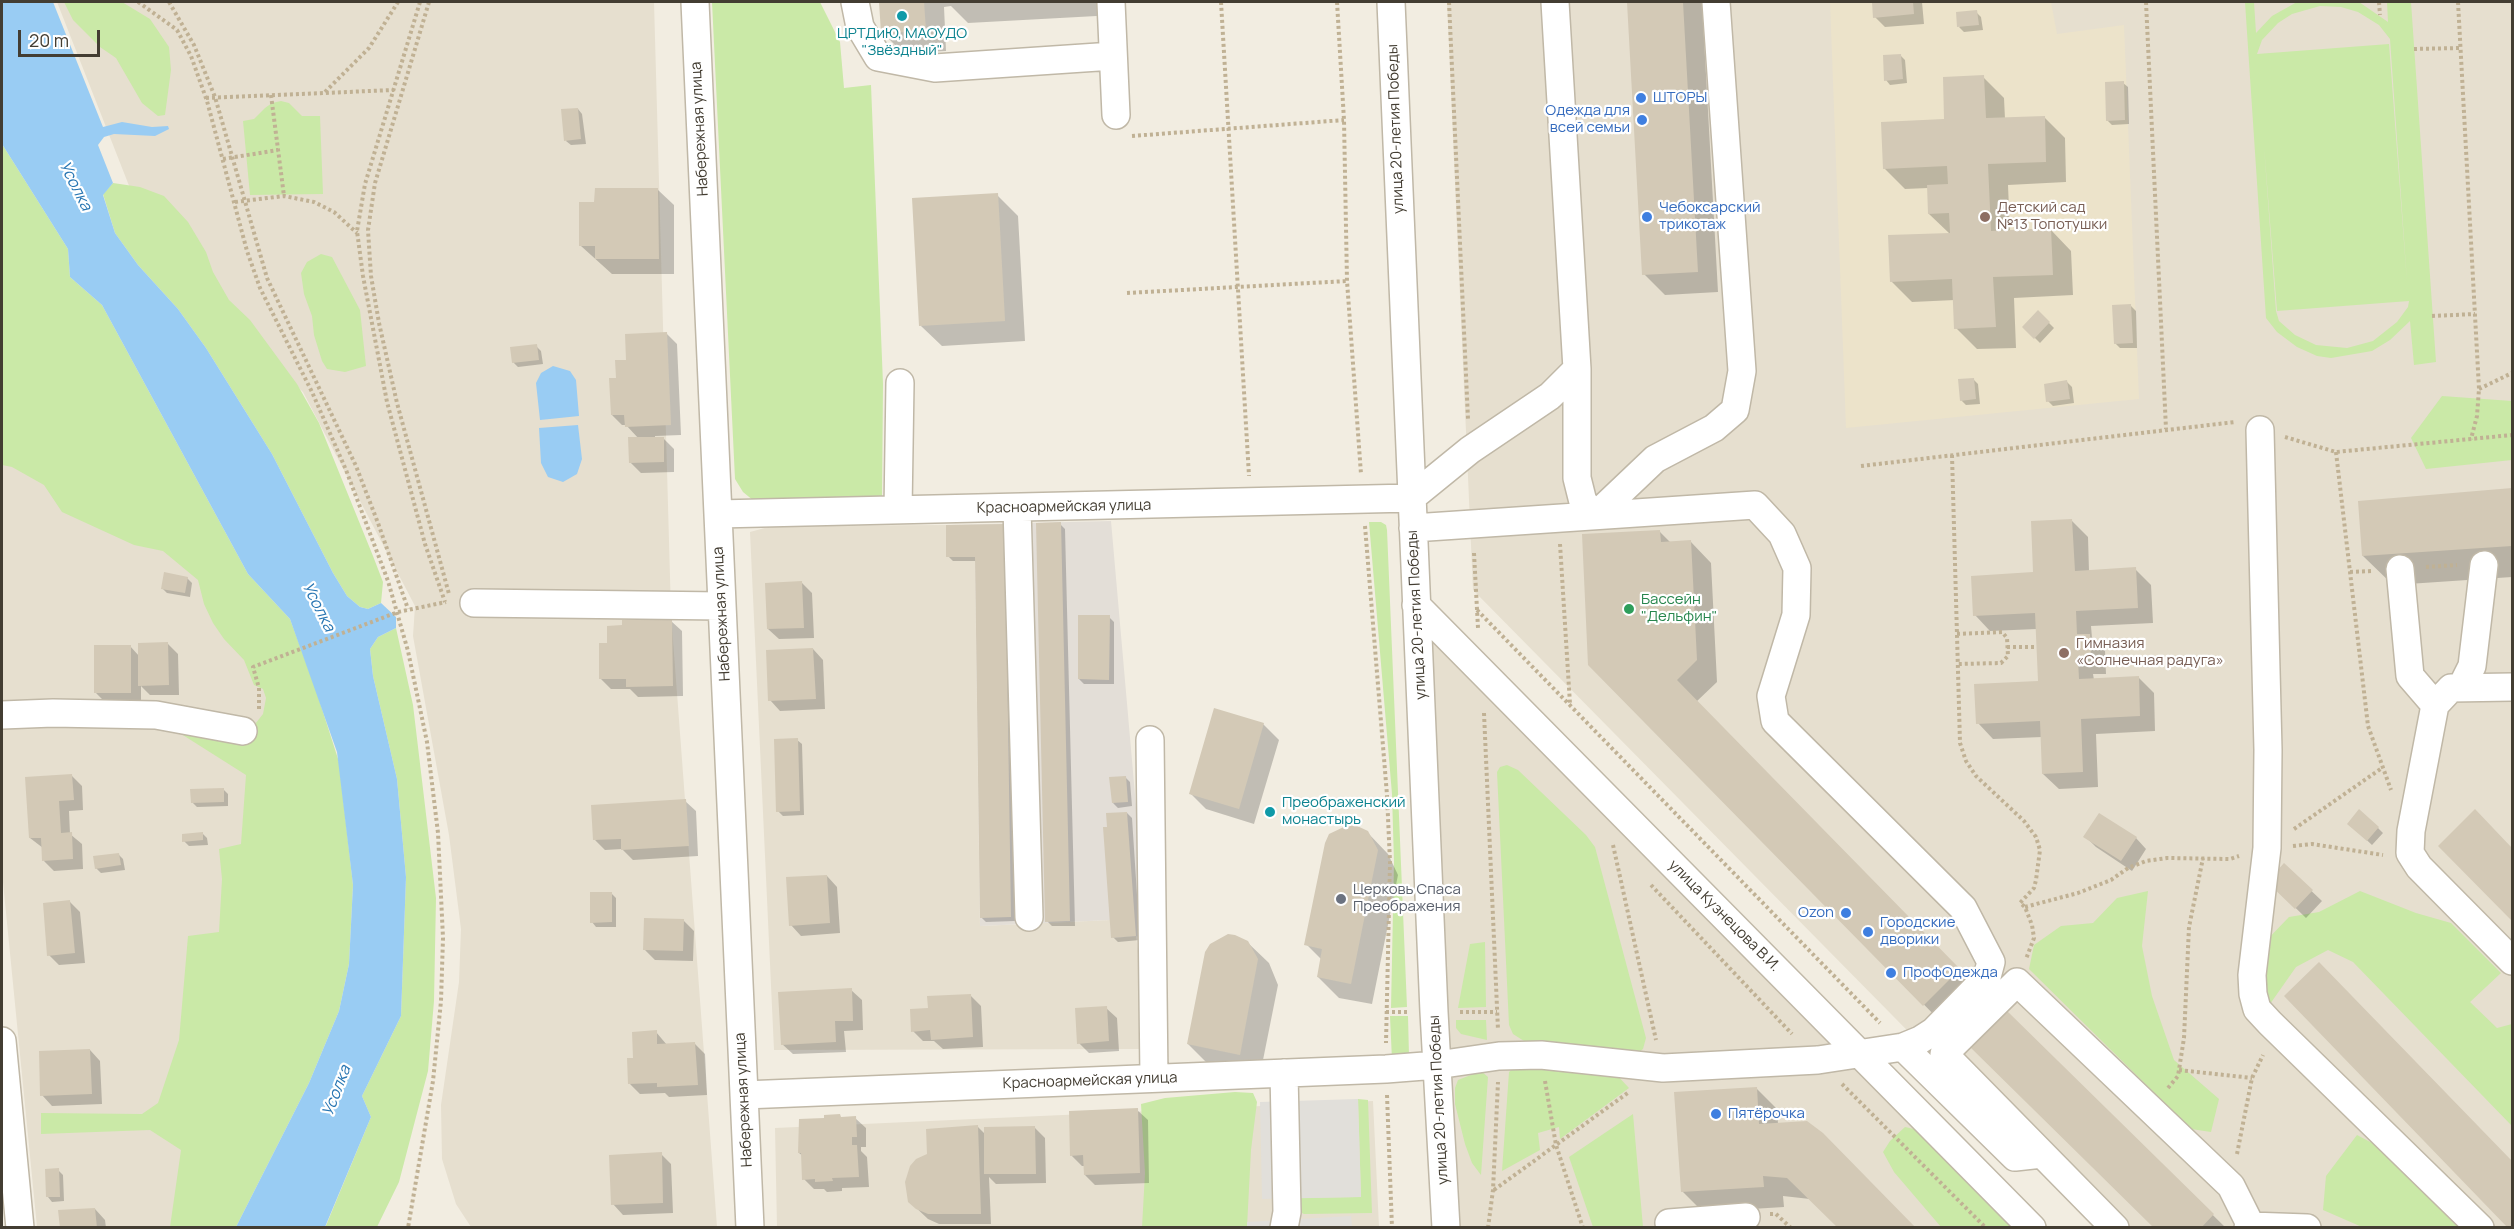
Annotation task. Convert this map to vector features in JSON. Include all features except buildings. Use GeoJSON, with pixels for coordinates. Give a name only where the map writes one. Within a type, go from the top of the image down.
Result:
{"type":"FeatureCollection","features":[{"type":"Feature","properties":{"kind":"street","name":"Набережная улица"},"geometry":{"type":"LineString","coordinates":[[694,2],[750,1227]]}},
{"type":"Feature","properties":{"kind":"street"},"geometry":{"type":"LineString","coordinates":[[855,2],[860,27],[878,57],[935,68],[1113,56]]}},
{"type":"Feature","properties":{"kind":"street"},"geometry":{"type":"LineString","coordinates":[[1111,2],[1119,126]]}},
{"type":"Feature","properties":{"kind":"street","name":"улица 20-летия Победы"},"geometry":{"type":"LineString","coordinates":[[1391,2],[1411,498],[1446,1227]]}},
{"type":"Feature","properties":{"kind":"street"},"geometry":{"type":"LineString","coordinates":[[1555,2],[1577,369],[1577,477],[1583,502],[1596,515],[1655,459],[1714,428],[1735,410],[1742,371],[1716,2]]}},
{"type":"Feature","properties":{"kind":"street"},"geometry":{"type":"LineString","coordinates":[[1411,498],[1470,450],[1550,396],[1577,369]]}},
{"type":"Feature","properties":{"kind":"street"},"geometry":{"type":"LineString","coordinates":[[898,510],[900,383]]}},
{"type":"Feature","properties":{"kind":"street"},"geometry":{"type":"LineString","coordinates":[[2260,430],[2268,738],[2267,848],[2252,975],[2253,994],[2258,1009],[2280,1033],[2480,1227]]}},
{"type":"Feature","properties":{"kind":"street","name":"Красноармейская улица"},"geometry":{"type":"LineString","coordinates":[[718,514],[1251,504],[1411,498]]}},
{"type":"Feature","properties":{"kind":"street","name":"Красноармейская улица"},"geometry":{"type":"LineString","coordinates":[[744,1095],[1386,1069],[1437,1065],[1499,1056],[1541,1056],[1663,1068],[1818,1060],[1903,1047],[1920,1040],[1934,1031],[1987,977],[1991,962],[1963,908],[1775,721],[1771,696],[1796,615],[1797,568],[1782,534],[1755,506],[1413,528]]}},
{"type":"Feature","properties":{"kind":"street"},"geometry":{"type":"LineString","coordinates":[[1017,508],[1029,917]]}},
{"type":"Feature","properties":{"kind":"street"},"geometry":{"type":"LineString","coordinates":[[2462,686],[2472,666],[2484,565]]}},
{"type":"Feature","properties":{"kind":"street"},"geometry":{"type":"LineString","coordinates":[[2400,569],[2410,676],[2435,705]]}},
{"type":"Feature","properties":{"kind":"street"},"geometry":{"type":"LineString","coordinates":[[462,603],[722,606]]}},
{"type":"Feature","properties":{"kind":"street","name":"улица Кузнецова В.И."},"geometry":{"type":"LineString","coordinates":[[1416,605],[2032,1227]]}},
{"type":"Feature","properties":{"kind":"street"},"geometry":{"type":"LineString","coordinates":[[2512,687],[2462,686],[2451,688],[2435,705],[2410,842],[2419,867],[2512,961]]}},
{"type":"Feature","properties":{"kind":"street"},"geometry":{"type":"LineString","coordinates":[[2,715],[53,713],[156,715],[243,731]]}},
{"type":"Feature","properties":{"kind":"street"},"geometry":{"type":"LineString","coordinates":[[1150,740],[1154,1078]]}},
{"type":"Feature","properties":{"kind":"street"},"geometry":{"type":"LineString","coordinates":[[2115,1227],[1944,1054],[2017,982],[2232,1186],[2250,1227],[2307,1227]]}},
{"type":"Feature","properties":{"kind":"street"},"geometry":{"type":"LineString","coordinates":[[2,1041],[20,1227]]}},
{"type":"Feature","properties":{"kind":"street"},"geometry":{"type":"LineString","coordinates":[[1903,1047],[2015,1158],[2042,1154]]}},
{"type":"Feature","properties":{"kind":"street"},"geometry":{"type":"LineString","coordinates":[[1284,1073],[1287,1212],[1284,1227]]}},
{"type":"Feature","properties":{"kind":"street"},"geometry":{"type":"LineString","coordinates":[[1669,1223],[1746,1217]]}},
{"type":"Feature","properties":{"kind":"path"},"geometry":{"type":"LineString","coordinates":[[138,2],[177,30],[190,56],[206,98],[247,251],[260,288],[312,392],[346,470],[398,612],[427,742],[438,833],[443,938],[441,1001],[433,1081],[408,1227]]}},
{"type":"Feature","properties":{"kind":"path"},"geometry":{"type":"LineString","coordinates":[[168,2],[194,45],[214,97],[267,278],[356,466],[408,609]]}},
{"type":"Feature","properties":{"kind":"path"},"geometry":{"type":"LineString","coordinates":[[325,93],[369,48],[398,2]]}},
{"type":"Feature","properties":{"kind":"path"},"geometry":{"type":"LineString","coordinates":[[420,2],[365,184],[358,234],[363,276],[380,365],[408,483],[445,602]]}},
{"type":"Feature","properties":{"kind":"path"},"geometry":{"type":"LineString","coordinates":[[259,688],[253,667],[398,612],[445,602],[462,603],[388,363],[371,276],[368,231],[375,183],[429,2]]}},
{"type":"Feature","properties":{"kind":"path"},"geometry":{"type":"LineString","coordinates":[[1221,2],[1251,504]]}},
{"type":"Feature","properties":{"kind":"path"},"geometry":{"type":"LineString","coordinates":[[1337,2],[1344,120],[1347,281],[1387,795],[1390,862],[1386,1069],[1392,1227]]}},
{"type":"Feature","properties":{"kind":"path"},"geometry":{"type":"LineString","coordinates":[[1449,2],[1468,423]]}},
{"type":"Feature","properties":{"kind":"path"},"geometry":{"type":"LineString","coordinates":[[2146,2],[2166,429]]}},
{"type":"Feature","properties":{"kind":"path"},"geometry":{"type":"LineString","coordinates":[[2379,2],[2380,15]]}},
{"type":"Feature","properties":{"kind":"path"},"geometry":{"type":"LineString","coordinates":[[2458,2],[2479,389],[2477,416],[2471,439]]}},
{"type":"Feature","properties":{"kind":"path"},"geometry":{"type":"LineString","coordinates":[[2414,50],[2460,48]]}},
{"type":"Feature","properties":{"kind":"path"},"geometry":{"type":"LineString","coordinates":[[206,98],[394,90]]}},
{"type":"Feature","properties":{"kind":"path"},"geometry":{"type":"LineString","coordinates":[[271,95],[284,196]]}},
{"type":"Feature","properties":{"kind":"path"},"geometry":{"type":"LineString","coordinates":[[1119,126],[1227,130],[1344,120]]}},
{"type":"Feature","properties":{"kind":"path"},"geometry":{"type":"LineString","coordinates":[[223,159],[278,150]]}},
{"type":"Feature","properties":{"kind":"path"},"geometry":{"type":"LineString","coordinates":[[235,202],[284,196],[314,202],[334,212],[358,234]]}},
{"type":"Feature","properties":{"kind":"path"},"geometry":{"type":"LineString","coordinates":[[1127,293],[1347,281]]}},
{"type":"Feature","properties":{"kind":"path"},"geometry":{"type":"LineString","coordinates":[[2432,316],[2475,314]]}},
{"type":"Feature","properties":{"kind":"path"},"geometry":{"type":"LineString","coordinates":[[2479,389],[2512,373]]}},
{"type":"Feature","properties":{"kind":"path"},"geometry":{"type":"LineString","coordinates":[[1861,466],[2207,424]]}},
{"type":"Feature","properties":{"kind":"path"},"geometry":{"type":"LineString","coordinates":[[2307,443],[2336,452],[2512,435]]}},
{"type":"Feature","properties":{"kind":"path"},"geometry":{"type":"LineString","coordinates":[[2025,908],[2078,893],[2111,880],[2128,868],[2146,861],[2167,858],[2230,859],[2267,848],[2312,844],[2377,856],[2410,842],[2370,736],[2336,452]]}},
{"type":"Feature","properties":{"kind":"path"},"geometry":{"type":"LineString","coordinates":[[1952,455],[1960,743],[1966,761],[1976,776],[2024,821],[2036,837],[2040,850],[2040,863],[2034,888],[2020,903],[2025,908],[2032,925],[2034,938],[2028,956]]}},
{"type":"Feature","properties":{"kind":"path"},"geometry":{"type":"LineString","coordinates":[[1559,518],[1570,705]]}},
{"type":"Feature","properties":{"kind":"path"},"geometry":{"type":"LineString","coordinates":[[1474,553],[1478,632]]}},
{"type":"Feature","properties":{"kind":"path"},"geometry":{"type":"LineString","coordinates":[[2435,566],[2454,565]]}},
{"type":"Feature","properties":{"kind":"path"},"geometry":{"type":"LineString","coordinates":[[1477,610],[1903,1047]]}},
{"type":"Feature","properties":{"kind":"path"},"geometry":{"type":"LineString","coordinates":[[1957,634],[2002,632],[2007,638],[2008,656],[2001,663],[1958,664]]}},
{"type":"Feature","properties":{"kind":"path"},"geometry":{"type":"LineString","coordinates":[[2007,647],[2036,646]]}},
{"type":"Feature","properties":{"kind":"path"},"geometry":{"type":"LineString","coordinates":[[1488,1227],[1493,1190],[1499,1056],[1484,713],[1492,721]]}},
{"type":"Feature","properties":{"kind":"path"},"geometry":{"type":"LineString","coordinates":[[2267,848],[2382,768]]}},
{"type":"Feature","properties":{"kind":"path"},"geometry":{"type":"LineString","coordinates":[[1493,1190],[1663,1068],[1613,844],[1621,853]]}},
{"type":"Feature","properties":{"kind":"path"},"geometry":{"type":"LineString","coordinates":[[2178,1076],[2184,1038],[2189,927],[2203,858]]}},
{"type":"Feature","properties":{"kind":"path"},"geometry":{"type":"LineString","coordinates":[[1645,879],[1818,1060],[1986,1227]]}},
{"type":"Feature","properties":{"kind":"path"},"geometry":{"type":"LineString","coordinates":[[1386,1012],[1410,1012]]}},
{"type":"Feature","properties":{"kind":"path"},"geometry":{"type":"LineString","coordinates":[[1459,1012],[1497,1012]]}},
{"type":"Feature","properties":{"kind":"path"},"geometry":{"type":"LineString","coordinates":[[2232,1186],[2252,1078],[2258,1064],[2280,1033]]}},
{"type":"Feature","properties":{"kind":"path"},"geometry":{"type":"LineString","coordinates":[[1541,1056],[1556,1145],[1583,1227]]}},
{"type":"Feature","properties":{"kind":"path"},"geometry":{"type":"LineString","coordinates":[[2179,1070],[2252,1078]]}},
{"type":"Feature","properties":{"kind":"path"},"geometry":{"type":"LineString","coordinates":[[1776,1214],[1791,1227]]}},
{"type":"Feature","properties":{"kind":"shaded area"},"geometry":{"type":"Polygon","coordinates":[[[57,2],[654,2],[671,613],[717,1227],[471,1227],[456,1204],[442,1159],[441,1105],[459,982],[461,929],[449,835],[413,636],[415,606],[303,392],[155,252],[57,2]]]}},
{"type":"Feature","properties":{"kind":"shaded area"},"geometry":{"type":"Polygon","coordinates":[[[1447,2],[2512,2],[2512,1227],[2101,1227],[1473,590],[1447,2]]]}},
{"type":"Feature","properties":{"kind":"shaded area","name":"Детский сад №13 Топотушки"},"geometry":{"type":"Polygon","coordinates":[[[1830,2],[2051,2],[2057,34],[2124,25],[2139,399],[1846,428],[1830,2]]]}},
{"type":"Feature","properties":{"kind":"shaded area"},"geometry":{"type":"Polygon","coordinates":[[[2,439],[137,470],[339,808],[214,1227],[37,1227],[2,872],[2,439]]]}},
{"type":"Feature","properties":{"kind":"shaded area"},"geometry":{"type":"Polygon","coordinates":[[[1111,521],[1136,806],[1143,936],[1111,938],[1110,920],[980,926],[975,557],[946,557],[946,525],[1111,521]]]}},
{"type":"Feature","properties":{"kind":"shaded area"},"geometry":{"type":"Polygon","coordinates":[[[946,525],[946,557],[975,557],[980,926],[1110,920],[1112,938],[1136,936],[1144,995],[1144,1049],[774,1050],[750,532],[772,526],[946,525]]]}},
{"type":"Feature","properties":{"kind":"shaded area"},"geometry":{"type":"Polygon","coordinates":[[[1429,635],[2018,1227],[1457,1227],[1429,635]]]}},
{"type":"Feature","properties":{"kind":"shaded area"},"geometry":{"type":"Polygon","coordinates":[[[1358,1099],[1361,1197],[1262,1199],[1260,1102],[1358,1099]]]}},
{"type":"Feature","properties":{"kind":"shaded area"},"geometry":{"type":"Polygon","coordinates":[[[1373,1101],[1379,1227],[777,1227],[775,1128],[1373,1101]]]}},
{"type":"Feature","properties":{"kind":"shaded area"},"geometry":{"type":"Polygon","coordinates":[[[1351,1216],[1352,1227],[1247,1227],[1247,1222],[1351,1216]]]}},
{"type":"Feature","properties":{"kind":"green space"},"geometry":{"type":"Polygon","coordinates":[[[64,2],[122,2],[150,19],[169,47],[171,70],[165,115],[158,116],[142,103],[116,58],[100,47],[73,20],[64,2]]]}},
{"type":"Feature","properties":{"kind":"green space"},"geometry":{"type":"Polygon","coordinates":[[[712,2],[820,2],[840,42],[844,88],[871,85],[883,384],[882,499],[754,501],[743,492],[735,479],[712,2]]]}},
{"type":"Feature","properties":{"kind":"green space"},"geometry":{"type":"Polygon","coordinates":[[[2245,2],[2254,2],[2256,33],[2272,16],[2297,2],[2359,2],[2388,22],[2387,2],[2411,2],[2436,362],[2414,365],[2410,321],[2390,340],[2372,351],[2331,358],[2317,356],[2297,347],[2277,332],[2266,318],[2245,2]],[[2320,6],[2292,14],[2278,23],[2262,40],[2257,54],[2389,44],[2407,282],[2390,39],[2379,25],[2358,12],[2341,7],[2320,6]],[[2264,146],[2276,311],[2279,321],[2295,335],[2316,345],[2347,348],[2373,341],[2397,322],[2408,307],[2409,301],[2277,311],[2264,146]]]}},
{"type":"Feature","properties":{"kind":"green space"},"geometry":{"type":"Polygon","coordinates":[[[281,101],[289,103],[302,116],[320,116],[323,194],[250,195],[243,121],[254,119],[272,103],[281,101]]]}},
{"type":"Feature","properties":{"kind":"green space"},"geometry":{"type":"Polygon","coordinates":[[[2,144],[68,249],[70,277],[102,305],[248,574],[290,619],[339,762],[353,885],[349,964],[339,1011],[309,1083],[236,1227],[170,1227],[181,1150],[150,1130],[41,1134],[41,1113],[142,1114],[158,1103],[179,1040],[188,936],[219,932],[222,879],[219,849],[241,844],[246,775],[167,725],[245,737],[263,714],[266,698],[263,689],[254,685],[244,660],[224,639],[213,623],[204,604],[198,580],[163,551],[134,545],[62,512],[44,485],[12,467],[2,465],[2,144]]]}},
{"type":"Feature","properties":{"kind":"green space"},"geometry":{"type":"Polygon","coordinates":[[[113,183],[140,187],[164,196],[188,222],[206,252],[213,272],[229,300],[250,320],[297,384],[319,423],[383,582],[381,603],[368,609],[360,607],[347,596],[272,454],[206,348],[178,309],[138,265],[115,233],[103,194],[113,183]]]}},
{"type":"Feature","properties":{"kind":"green space"},"geometry":{"type":"Polygon","coordinates":[[[321,254],[332,257],[360,310],[366,366],[345,372],[327,369],[322,361],[314,335],[312,316],[304,294],[301,273],[307,262],[321,254]]]}},
{"type":"Feature","properties":{"kind":"green space"},"geometry":{"type":"Polygon","coordinates":[[[2442,396],[2512,401],[2512,460],[2426,469],[2411,438],[2442,396]]]}},
{"type":"Feature","properties":{"kind":"green space"},"geometry":{"type":"Polygon","coordinates":[[[1369,522],[1381,522],[1386,525],[1387,530],[1407,1007],[1391,1008],[1394,862],[1392,794],[1369,522]]]}},
{"type":"Feature","properties":{"kind":"green space"},"geometry":{"type":"Polygon","coordinates":[[[396,628],[413,705],[436,898],[434,1001],[428,1071],[399,1182],[377,1227],[325,1228],[371,1117],[362,1096],[401,1016],[406,877],[397,779],[373,676],[370,649],[378,637],[396,628]]]}},
{"type":"Feature","properties":{"kind":"green space"},"geometry":{"type":"Polygon","coordinates":[[[1507,765],[1518,770],[1586,835],[1595,847],[1646,1038],[1643,1049],[1636,1054],[1524,1041],[1513,1034],[1509,1025],[1497,772],[1500,767],[1507,765]]]}},
{"type":"Feature","properties":{"kind":"green space"},"geometry":{"type":"Polygon","coordinates":[[[2148,891],[2142,946],[2152,996],[2174,1060],[2219,1099],[2211,1132],[2191,1129],[2029,969],[2034,945],[2061,926],[2093,923],[2117,898],[2148,891]]]}},
{"type":"Feature","properties":{"kind":"green space"},"geometry":{"type":"Polygon","coordinates":[[[2360,891],[2416,913],[2451,923],[2501,973],[2470,1002],[2497,1028],[2512,1024],[2512,1126],[2353,962],[2328,950],[2296,967],[2270,1004],[2263,1001],[2263,944],[2289,917],[2319,912],[2360,891]]]}},
{"type":"Feature","properties":{"kind":"green space"},"geometry":{"type":"Polygon","coordinates":[[[1485,942],[1486,1007],[1458,1008],[1470,944],[1485,942]]]}},
{"type":"Feature","properties":{"kind":"green space"},"geometry":{"type":"Polygon","coordinates":[[[1390,1016],[1408,1016],[1409,1056],[1392,1060],[1390,1016]]]}},
{"type":"Feature","properties":{"kind":"green space"},"geometry":{"type":"Polygon","coordinates":[[[1456,1020],[1486,1020],[1487,1040],[1461,1034],[1456,1028],[1456,1020]]]}},
{"type":"Feature","properties":{"kind":"green space"},"geometry":{"type":"Polygon","coordinates":[[[1517,1065],[1614,1072],[1629,1088],[1560,1139],[1559,1127],[1538,1133],[1540,1150],[1502,1171],[1509,1072],[1517,1065]]]}},
{"type":"Feature","properties":{"kind":"green space"},"geometry":{"type":"Polygon","coordinates":[[[1481,1071],[1488,1077],[1481,1175],[1472,1163],[1465,1144],[1455,1104],[1455,1088],[1458,1080],[1481,1071]]]}},
{"type":"Feature","properties":{"kind":"green space"},"geometry":{"type":"Polygon","coordinates":[[[1235,1092],[1253,1093],[1257,1102],[1251,1150],[1247,1227],[1142,1227],[1145,1173],[1141,1104],[1165,1098],[1235,1092]]]}},
{"type":"Feature","properties":{"kind":"green space"},"geometry":{"type":"Polygon","coordinates":[[[1358,1099],[1368,1100],[1372,1213],[1304,1214],[1298,1211],[1298,1202],[1301,1198],[1361,1197],[1358,1099]]]}},
{"type":"Feature","properties":{"kind":"green space"},"geometry":{"type":"Polygon","coordinates":[[[1633,1114],[1643,1227],[1593,1227],[1569,1157],[1633,1114]]]}},
{"type":"Feature","properties":{"kind":"green space"},"geometry":{"type":"Polygon","coordinates":[[[1905,1127],[1914,1129],[2012,1227],[1941,1227],[1894,1172],[1883,1152],[1890,1141],[1905,1127]]]}},
{"type":"Feature","properties":{"kind":"green space"},"geometry":{"type":"Polygon","coordinates":[[[2357,1135],[2389,1152],[2467,1227],[2362,1227],[2323,1210],[2326,1176],[2357,1135]]]}},
{"type":"Feature","properties":{"kind":"water","name":"Усолка"},"geometry":{"type":"Polygon","coordinates":[[[2,2],[53,2],[103,127],[122,122],[152,127],[168,126],[169,129],[155,136],[114,134],[104,137],[98,145],[113,183],[103,195],[115,233],[138,265],[178,309],[206,348],[272,454],[347,596],[360,607],[368,609],[381,603],[396,617],[396,628],[378,637],[370,649],[373,676],[397,779],[406,877],[401,1016],[362,1096],[371,1117],[325,1227],[236,1227],[309,1083],[339,1011],[349,964],[353,885],[337,752],[290,619],[248,574],[102,305],[70,277],[68,249],[2,144],[2,2]]]}},
{"type":"Feature","properties":{"kind":"water"},"geometry":{"type":"Polygon","coordinates":[[[553,366],[570,371],[576,380],[579,416],[540,420],[536,383],[541,373],[553,366]]]}},
{"type":"Feature","properties":{"kind":"water"},"geometry":{"type":"Polygon","coordinates":[[[578,425],[582,459],[577,474],[563,482],[548,477],[541,463],[539,428],[578,425]]]}},
{"type":"Feature","properties":{"kind":"place","name":"ЦРТДиЮ, МАОУДО \"Звёздный\""},"geometry":{"type":"Point","coordinates":[902,16]}},
{"type":"Feature","properties":{"kind":"place","name":"ШТОРЫ"},"geometry":{"type":"Point","coordinates":[1641,98]}},
{"type":"Feature","properties":{"kind":"place","name":"Одежда для всей семьи"},"geometry":{"type":"Point","coordinates":[1642,120]}},
{"type":"Feature","properties":{"kind":"place","name":"Чебоксарский трикотаж"},"geometry":{"type":"Point","coordinates":[1647,217]}},
{"type":"Feature","properties":{"kind":"place","name":"Детский сад №13 Топотушки"},"geometry":{"type":"Point","coordinates":[1985,217]}},
{"type":"Feature","properties":{"kind":"place","name":"Бассейн \"Дельфин\""},"geometry":{"type":"Point","coordinates":[1629,609]}},
{"type":"Feature","properties":{"kind":"place","name":"Гимназия «Солнечная радуга»"},"geometry":{"type":"Point","coordinates":[2064,653]}},
{"type":"Feature","properties":{"kind":"place","name":"Преображенский монастырь"},"geometry":{"type":"Point","coordinates":[1270,812]}},
{"type":"Feature","properties":{"kind":"place","name":"Церковь Спаса Преображения"},"geometry":{"type":"Point","coordinates":[1341,899]}},
{"type":"Feature","properties":{"kind":"place","name":"Ozon"},"geometry":{"type":"Point","coordinates":[1846,913]}},
{"type":"Feature","properties":{"kind":"place","name":"Городские дворики"},"geometry":{"type":"Point","coordinates":[1868,932]}},
{"type":"Feature","properties":{"kind":"place","name":"ПрофОдежда"},"geometry":{"type":"Point","coordinates":[1891,973]}},
{"type":"Feature","properties":{"kind":"place","name":"Пятёрочка"},"geometry":{"type":"Point","coordinates":[1716,1114]}}]}
